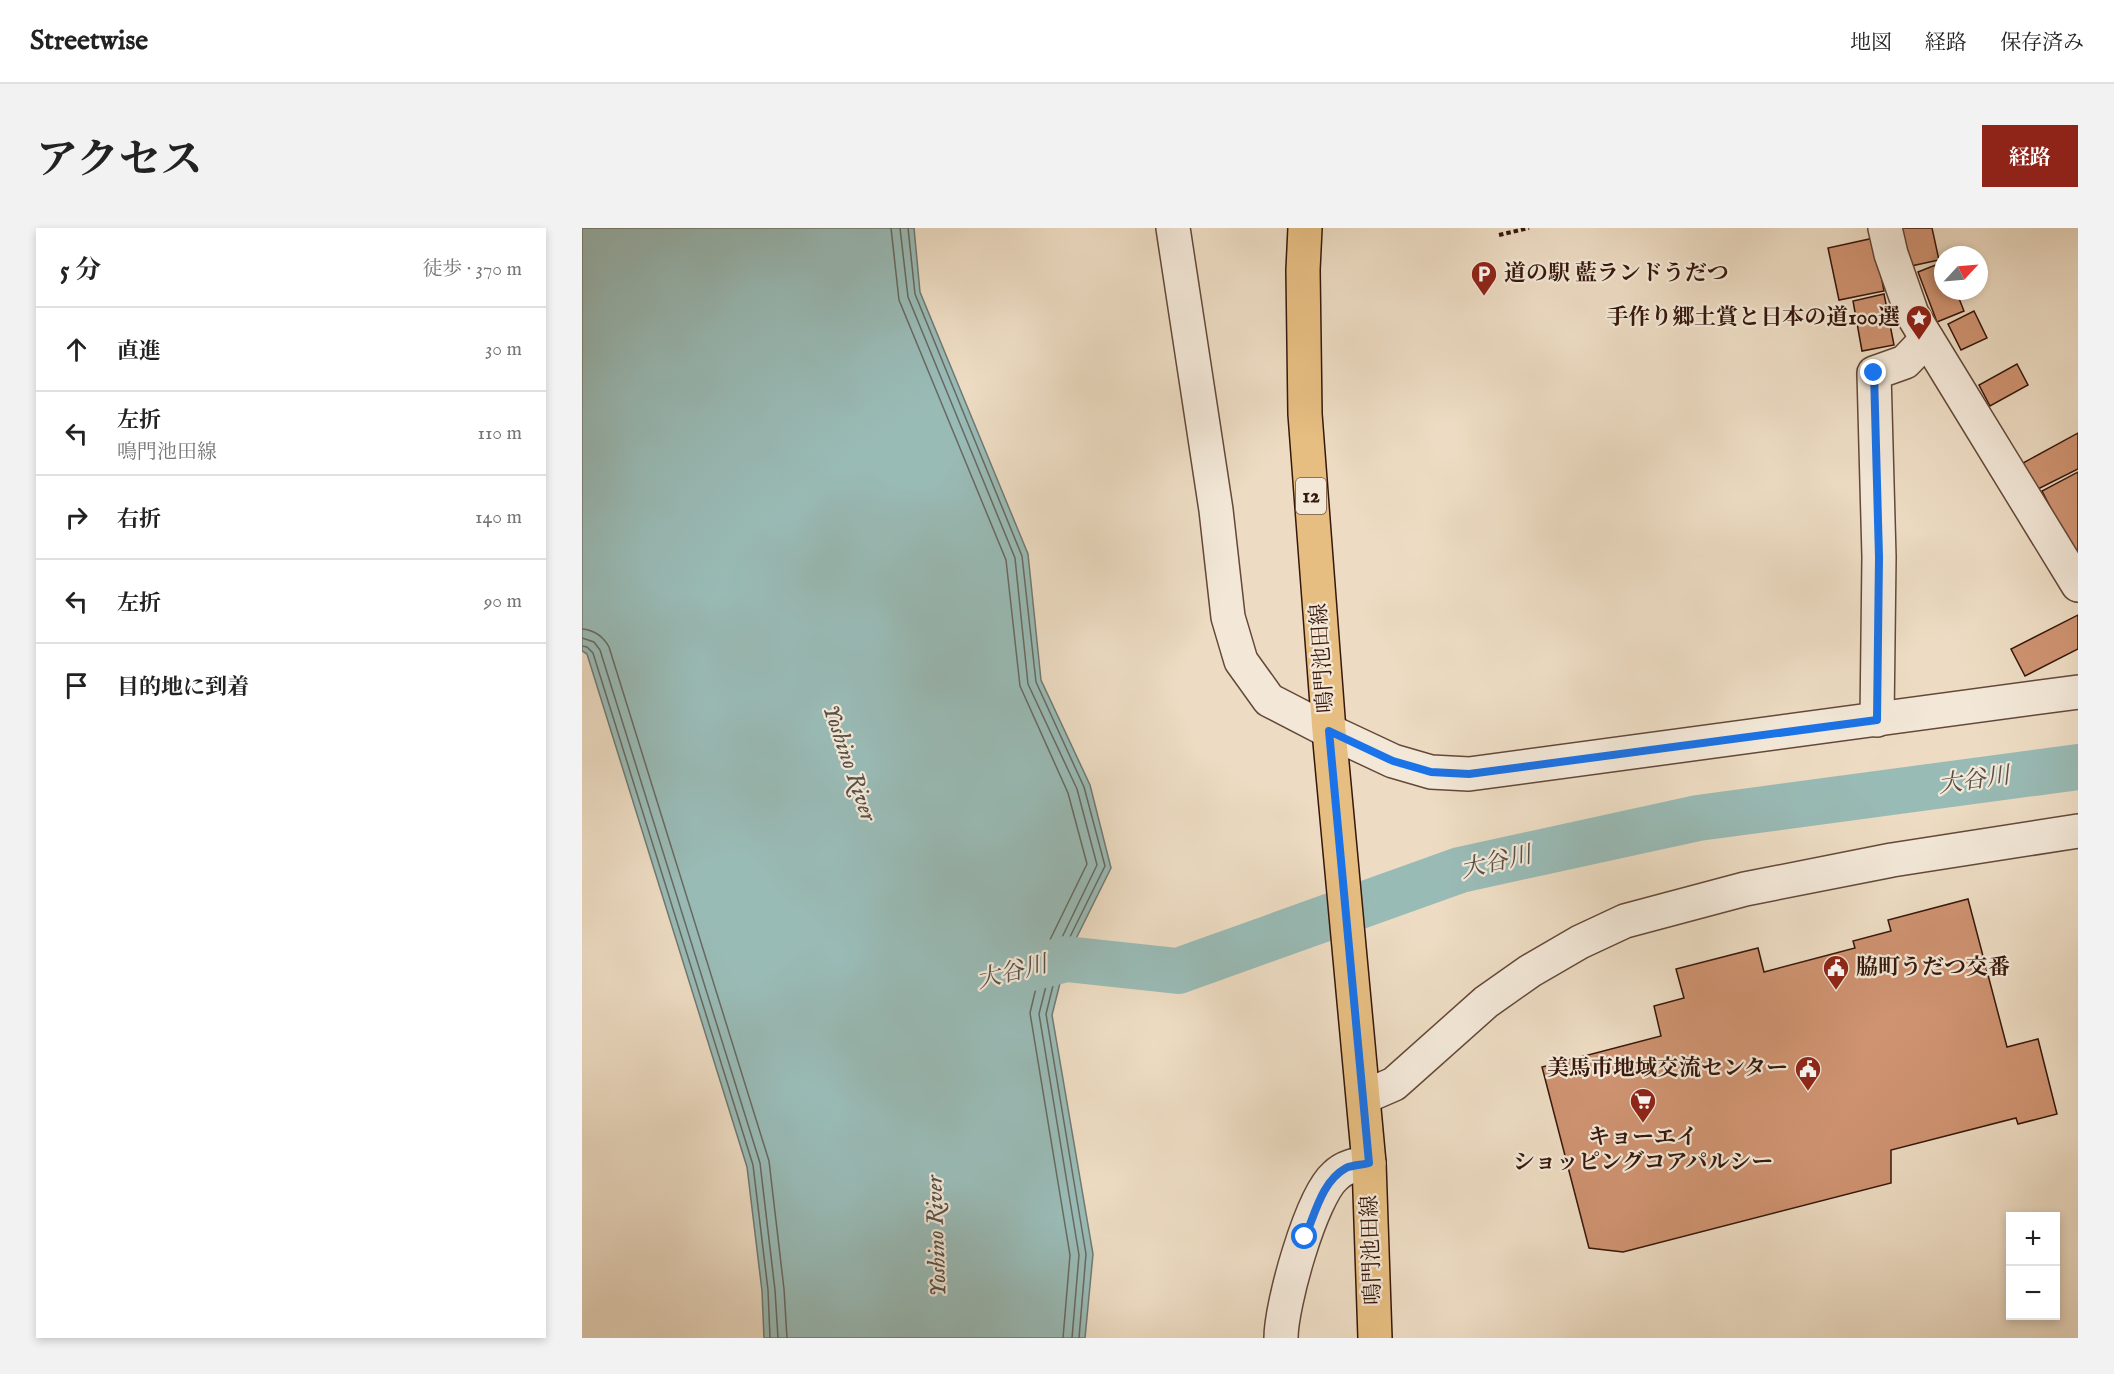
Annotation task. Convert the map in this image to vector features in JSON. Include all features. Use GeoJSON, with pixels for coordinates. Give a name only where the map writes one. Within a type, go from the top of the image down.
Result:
{"type":"FeatureCollection","features":[{"type":"Feature","properties":{"kind":"main road","name":"鳴門池田線"},"geometry":{"type":"LineString","coordinates":[[1305,228],[1303,270],[1305,414],[1329,731],[1364,1097],[1369,1163],[1375,1338]]}},
{"type":"Feature","properties":{"kind":"street"},"geometry":{"type":"LineString","coordinates":[[1173,228],[1216,510],[1228,617],[1241,661],[1269,700],[1329,731],[1393,761],[1431,772],[1469,774],[2078,692]]}},
{"type":"Feature","properties":{"kind":"street"},"geometry":{"type":"LineString","coordinates":[[1885,228],[1891,254],[1912,314],[2078,585]]}},
{"type":"Feature","properties":{"kind":"street"},"geometry":{"type":"LineString","coordinates":[[1877,720],[1879,557],[1874,373],[1905,362],[1927,339]]}},
{"type":"Feature","properties":{"kind":"street"},"geometry":{"type":"LineString","coordinates":[[1364,1097],[1394,1084],[1486,1002],[1530,971],[1580,942],[1625,921],[1745,889],[1892,860],[2078,831]]}},
{"type":"Feature","properties":{"kind":"street"},"geometry":{"type":"LineString","coordinates":[[1281,1338],[1288,1287],[1305,1237],[1324,1192],[1334,1177],[1348,1167],[1369,1163]]}},
{"type":"Feature","properties":{"kind":"path"},"geometry":{"type":"LineString","coordinates":[[1499,235],[1529,228]]}},
{"type":"Feature","properties":{"kind":"water","name":"Yoshino River"},"geometry":{"type":"Polygon","coordinates":[[[582,228],[914,228],[920,292],[1028,554],[1041,680],[1090,785],[1111,868],[1066,959],[1052,1015],[1093,1254],[1085,1338],[764,1338],[762,1291],[747,1167],[587,654],[582,651],[582,228]]]}},
{"type":"Feature","properties":{"kind":"building"},"geometry":{"type":"Polygon","coordinates":[[[1902,228],[1932,228],[1936,246],[1934,246],[1934,261],[1911,266],[1902,228]]]}},
{"type":"Feature","properties":{"kind":"building"},"geometry":{"type":"Polygon","coordinates":[[[1874,238],[1884,291],[1839,300],[1828,248],[1874,238]]]}},
{"type":"Feature","properties":{"kind":"building"},"geometry":{"type":"Polygon","coordinates":[[[1934,266],[1934,300],[1960,300],[1964,311],[1937,322],[1918,272],[1934,266]]]}},
{"type":"Feature","properties":{"kind":"building"},"geometry":{"type":"Polygon","coordinates":[[[1884,294],[1894,345],[1862,351],[1853,301],[1884,294]]]}},
{"type":"Feature","properties":{"kind":"building"},"geometry":{"type":"Polygon","coordinates":[[[1974,311],[1987,338],[1961,350],[1948,324],[1974,311]]]}},
{"type":"Feature","properties":{"kind":"building"},"geometry":{"type":"Polygon","coordinates":[[[2017,364],[2028,385],[1990,406],[1979,385],[2017,364]]]}},
{"type":"Feature","properties":{"kind":"building"},"geometry":{"type":"Polygon","coordinates":[[[2078,433],[2078,469],[2038,489],[2023,463],[2078,433]]]}},
{"type":"Feature","properties":{"kind":"building"},"geometry":{"type":"Polygon","coordinates":[[[2078,472],[2078,561],[2042,491],[2078,472]]]}},
{"type":"Feature","properties":{"kind":"building"},"geometry":{"type":"Polygon","coordinates":[[[2078,615],[2078,649],[2025,676],[2011,649],[2078,615]]]}},
{"type":"Feature","properties":{"kind":"building"},"geometry":{"type":"Polygon","coordinates":[[[1968,899],[2007,1047],[2038,1039],[2057,1114],[2018,1124],[2016,1118],[1891,1150],[1891,1183],[1623,1252],[1589,1248],[1542,1067],[1661,1036],[1654,1006],[1684,998],[1676,969],[1758,948],[1764,972],[1855,948],[1853,941],[1891,931],[1888,920],[1968,899]]]}},
{"type":"Feature","properties":{"kind":"waterway","name":"大谷川"},"geometry":{"type":"LineString","coordinates":[[1004,975],[1066,959],[1178,971],[1460,870],[1698,818],[2078,767]]}},
{"type":"Feature","properties":{"kind":"place","name":"道の駅 藍ランドうだつ"},"geometry":{"type":"Point","coordinates":[1484,297]}},
{"type":"Feature","properties":{"kind":"place","name":"手作り郷土賞と日本の道100選"},"geometry":{"type":"Point","coordinates":[1919,341]}},
{"type":"Feature","properties":{"kind":"place","name":"脇町うだつ交番"},"geometry":{"type":"Point","coordinates":[1836,991]}},
{"type":"Feature","properties":{"kind":"place","name":"美馬市地域交流センター"},"geometry":{"type":"Point","coordinates":[1808,1092]}},
{"type":"Feature","properties":{"kind":"place","name":"キョーエイ ショッピングコアパルシー"},"geometry":{"type":"Point","coordinates":[1643,1124]}},
{"type":"Feature","properties":{"kind":"route"},"geometry":{"type":"LineString","coordinates":[[1305,1237],[1324,1192],[1334,1177],[1348,1167],[1369,1163],[1329,731],[1393,761],[1431,772],[1469,774],[1877,720],[1879,557],[1874,373]]}}]}
